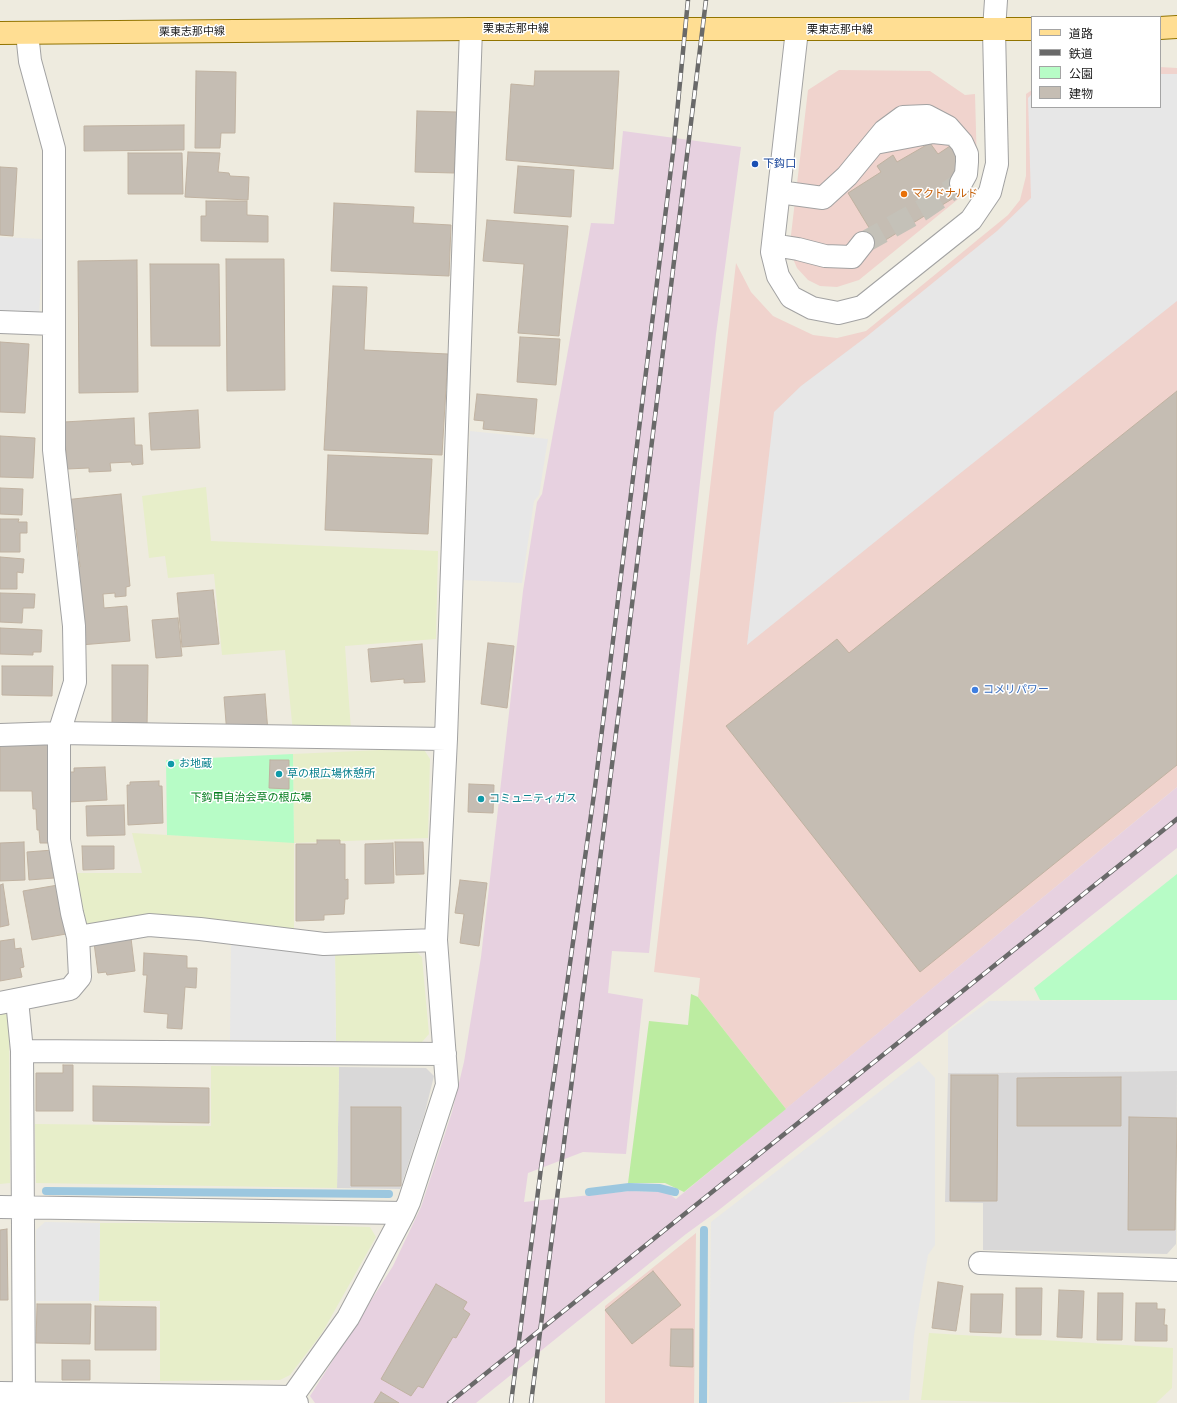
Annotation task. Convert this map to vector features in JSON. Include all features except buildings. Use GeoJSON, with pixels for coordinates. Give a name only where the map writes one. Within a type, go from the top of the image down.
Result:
{"type":"FeatureCollection","features":[{"type":"Feature","properties":{"kind":"main road"},"geometry":{"type":"LineString","coordinates":[[1161,28],[1177,28]]}},
{"type":"Feature","properties":{"kind":"main road","name":"栗東志那中線"},"geometry":{"type":"LineString","coordinates":[[0,33],[472,29],[1031,29]]}},
{"type":"Feature","properties":{"kind":"street"},"geometry":{"type":"LineString","coordinates":[[798,30],[772,252],[778,276],[791,297],[812,308],[838,313],[862,306],[971,220],[990,192],[997,164],[994,30],[996,0]]}},
{"type":"Feature","properties":{"kind":"street"},"geometry":{"type":"LineString","coordinates":[[0,1393],[24,1398],[294,1400],[348,1318],[409,1202],[448,1085],[436,940],[446,739],[472,29]]}},
{"type":"Feature","properties":{"kind":"street"},"geometry":{"type":"LineString","coordinates":[[24,1398],[22,1051],[9,1002],[70,989],[80,977],[78,937],[72,913],[59,840],[59,733],[75,682],[74,626],[54,450],[54,149],[30,61],[27,33]]}},
{"type":"Feature","properties":{"kind":"street"},"geometry":{"type":"LineString","coordinates":[[779,192],[823,198],[847,176],[884,131],[903,117],[926,116],[948,127],[952,134],[962,143],[967,154],[966,174],[961,182]]}},
{"type":"Feature","properties":{"kind":"street"},"geometry":{"type":"LineString","coordinates":[[773,245],[825,256],[852,257],[863,243]]}},
{"type":"Feature","properties":{"kind":"street"},"geometry":{"type":"LineString","coordinates":[[0,322],[54,324]]}},
{"type":"Feature","properties":{"kind":"street"},"geometry":{"type":"LineString","coordinates":[[0,735],[59,733],[446,739]]}},
{"type":"Feature","properties":{"kind":"street"},"geometry":{"type":"LineString","coordinates":[[78,937],[149,925],[200,929],[324,944],[436,940]]}},
{"type":"Feature","properties":{"kind":"street"},"geometry":{"type":"LineString","coordinates":[[22,1051],[445,1054]]}},
{"type":"Feature","properties":{"kind":"street"},"geometry":{"type":"LineString","coordinates":[[0,1207],[24,1206],[404,1213]]}},
{"type":"Feature","properties":{"kind":"street"},"geometry":{"type":"LineString","coordinates":[[980,1263],[1177,1270]]}},
{"type":"Feature","properties":{"kind":"shaded area"},"geometry":{"type":"Polygon","coordinates":[[[1161,67],[1177,68],[1177,787],[786,1109],[698,997],[700,978],[654,972],[736,263],[751,292],[773,316],[813,335],[837,338],[866,331],[1008,215],[1020,200],[1026,176],[1026,94],[1031,91],[1031,108],[1161,108],[1161,67]]]}},
{"type":"Feature","properties":{"kind":"shaded area"},"geometry":{"type":"Polygon","coordinates":[[[839,70],[930,71],[965,95],[975,94],[977,167],[967,191],[962,196],[859,280],[837,287],[820,286],[808,280],[797,268],[791,254],[791,235],[808,90],[839,70]]]}},
{"type":"Feature","properties":{"kind":"shaded area"},"geometry":{"type":"Polygon","coordinates":[[[1161,74],[1177,74],[1177,301],[747,645],[774,412],[801,386],[866,337],[997,231],[1031,198],[1028,98],[1031,95],[1031,108],[1161,108],[1161,74]]]}},
{"type":"Feature","properties":{"kind":"shaded area"},"geometry":{"type":"Polygon","coordinates":[[[623,131],[741,147],[716,334],[649,953],[612,951],[608,993],[643,999],[626,1154],[583,1152],[528,1173],[524,1202],[629,1191],[666,1192],[676,1199],[1177,787],[1177,848],[715,1213],[686,1234],[476,1403],[315,1403],[310,1396],[393,1266],[421,1207],[452,1112],[464,1062],[481,957],[523,591],[537,502],[542,494],[591,223],[614,224],[623,131]]]}},
{"type":"Feature","properties":{"kind":"shaded area"},"geometry":{"type":"Polygon","coordinates":[[[0,237],[43,239],[39,316],[0,314],[0,237]]]}},
{"type":"Feature","properties":{"kind":"shaded area"},"geometry":{"type":"Polygon","coordinates":[[[470,431],[548,439],[539,495],[534,501],[522,583],[463,580],[470,431]]]}},
{"type":"Feature","properties":{"kind":"shaded area"},"geometry":{"type":"Polygon","coordinates":[[[231,940],[335,952],[336,1041],[230,1040],[231,940]]]}},
{"type":"Feature","properties":{"kind":"shaded area"},"geometry":{"type":"Polygon","coordinates":[[[1177,1000],[1177,1071],[948,1073],[948,1031],[989,1001],[1177,1000]]]}},
{"type":"Feature","properties":{"kind":"shaded area"},"geometry":{"type":"Polygon","coordinates":[[[919,1061],[935,1078],[935,1245],[928,1255],[914,1335],[909,1400],[824,1403],[709,1403],[711,1222],[919,1061]]]}},
{"type":"Feature","properties":{"kind":"shaded area"},"geometry":{"type":"Polygon","coordinates":[[[339,1067],[426,1068],[434,1076],[424,1116],[400,1189],[337,1188],[339,1067]]]}},
{"type":"Feature","properties":{"kind":"shaded area"},"geometry":{"type":"Polygon","coordinates":[[[1177,1071],[1176,1244],[1167,1254],[983,1250],[983,1203],[945,1202],[948,1073],[1177,1071]]]}},
{"type":"Feature","properties":{"kind":"shaded area"},"geometry":{"type":"Polygon","coordinates":[[[45,1222],[100,1223],[99,1301],[36,1301],[36,1230],[45,1222]]]}},
{"type":"Feature","properties":{"kind":"shaded area"},"geometry":{"type":"Polygon","coordinates":[[[696,1233],[694,1403],[605,1403],[605,1306],[696,1233]]]}},
{"type":"Feature","properties":{"kind":"green space"},"geometry":{"type":"Polygon","coordinates":[[[206,487],[211,541],[438,551],[436,639],[345,646],[351,730],[293,733],[285,650],[222,655],[214,574],[168,578],[165,556],[149,558],[142,496],[206,487]]]}},
{"type":"Feature","properties":{"kind":"green space"},"geometry":{"type":"Polygon","coordinates":[[[423,748],[430,759],[428,838],[294,843],[294,933],[88,927],[80,923],[73,873],[142,873],[132,833],[294,842],[293,754],[423,748]]]}},
{"type":"Feature","properties":{"kind":"green space","name":"下鈎甲自治会草の根広場"},"geometry":{"type":"Polygon","coordinates":[[[293,754],[294,843],[167,835],[166,760],[293,754]]]}},
{"type":"Feature","properties":{"kind":"green space"},"geometry":{"type":"Polygon","coordinates":[[[1177,874],[1177,1000],[1040,1000],[1034,988],[1177,874]]]}},
{"type":"Feature","properties":{"kind":"green space"},"geometry":{"type":"Polygon","coordinates":[[[414,950],[422,957],[429,1034],[422,1042],[336,1041],[335,952],[414,950]]]}},
{"type":"Feature","properties":{"kind":"green space"},"geometry":{"type":"Polygon","coordinates":[[[691,994],[698,997],[786,1109],[684,1192],[665,1183],[628,1183],[649,1021],[688,1025],[691,994]]]}},
{"type":"Feature","properties":{"kind":"green space"},"geometry":{"type":"Polygon","coordinates":[[[0,1009],[9,1017],[10,1183],[0,1184],[0,1009]]]}},
{"type":"Feature","properties":{"kind":"green space"},"geometry":{"type":"Polygon","coordinates":[[[211,1066],[339,1067],[337,1188],[36,1183],[35,1124],[211,1126],[211,1066]]]}},
{"type":"Feature","properties":{"kind":"green space"},"geometry":{"type":"Polygon","coordinates":[[[100,1223],[248,1223],[370,1227],[376,1237],[322,1333],[290,1375],[280,1380],[160,1381],[160,1301],[99,1301],[100,1223]]]}},
{"type":"Feature","properties":{"kind":"green space"},"geometry":{"type":"Polygon","coordinates":[[[929,1333],[1173,1348],[1172,1388],[1156,1403],[1043,1403],[921,1400],[929,1333]]]}},
{"type":"Feature","properties":{"kind":"waterway"},"geometry":{"type":"LineString","coordinates":[[589,1192],[629,1187],[659,1188],[675,1192]]}},
{"type":"Feature","properties":{"kind":"waterway"},"geometry":{"type":"LineString","coordinates":[[46,1191],[389,1194]]}},
{"type":"Feature","properties":{"kind":"waterway"},"geometry":{"type":"LineString","coordinates":[[703,1403],[704,1230]]}},
{"type":"Feature","properties":{"kind":"tunnel"},"geometry":{"type":"LineString","coordinates":[[863,243],[922,210],[961,183]]}},
{"type":"Feature","properties":{"kind":"railway"},"geometry":{"type":"LineString","coordinates":[[511,1403],[541,1168],[595,787],[674,144],[688,0]]}},
{"type":"Feature","properties":{"kind":"railway"},"geometry":{"type":"LineString","coordinates":[[531,1403],[623,678],[706,0]]}},
{"type":"Feature","properties":{"kind":"railway"},"geometry":{"type":"LineString","coordinates":[[449,1403],[1177,819]]}},
{"type":"Feature","properties":{"kind":"place","name":"下鈎口"},"geometry":{"type":"Point","coordinates":[755,164]}},
{"type":"Feature","properties":{"kind":"place","name":"マクドナルド"},"geometry":{"type":"Point","coordinates":[904,194]}},
{"type":"Feature","properties":{"kind":"place","name":"コメリパワー"},"geometry":{"type":"Point","coordinates":[975,690]}},
{"type":"Feature","properties":{"kind":"place","name":"お地蔵"},"geometry":{"type":"Point","coordinates":[171,764]}},
{"type":"Feature","properties":{"kind":"place","name":"草の根広場休憩所"},"geometry":{"type":"Point","coordinates":[279,774]}},
{"type":"Feature","properties":{"kind":"place","name":"コミュニティガス"},"geometry":{"type":"Point","coordinates":[481,799]}}]}
